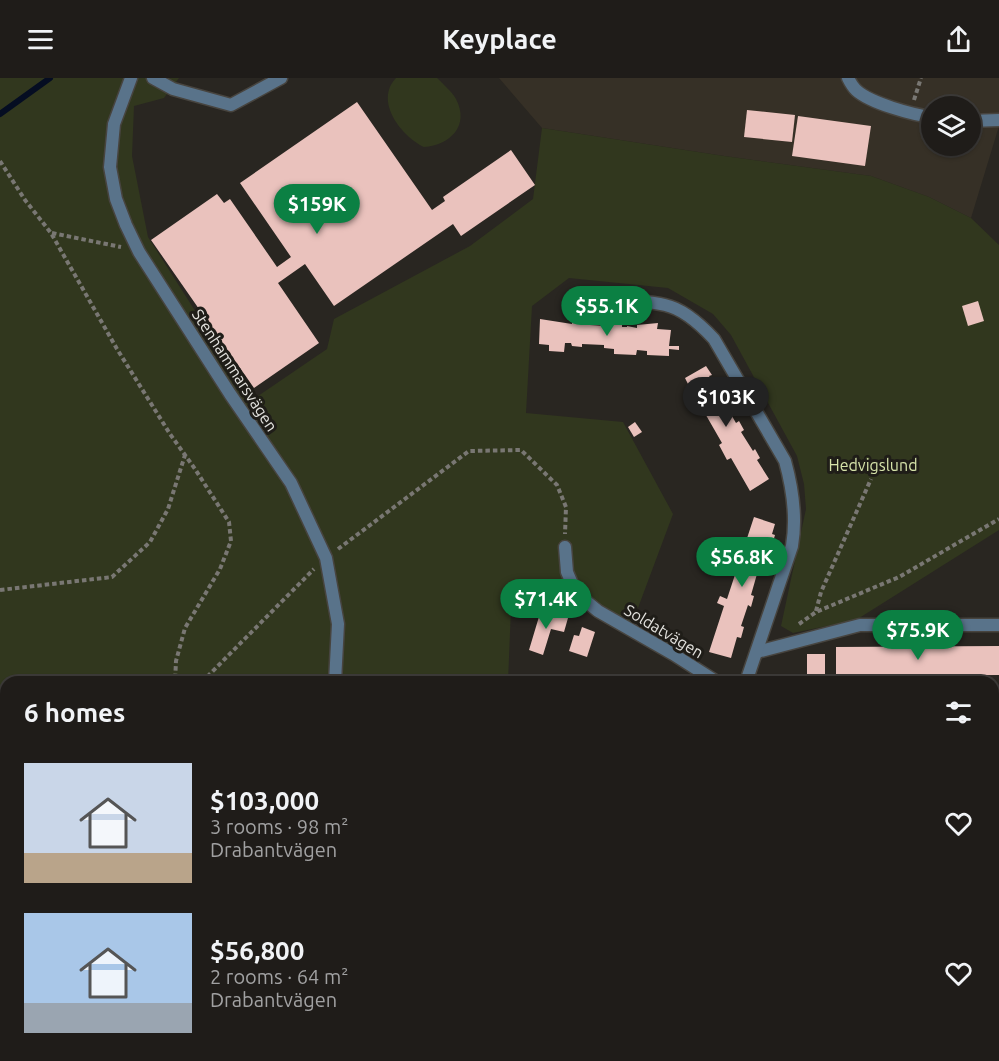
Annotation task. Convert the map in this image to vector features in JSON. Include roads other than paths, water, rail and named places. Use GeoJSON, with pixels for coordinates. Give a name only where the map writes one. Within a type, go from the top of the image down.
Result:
{"type":"FeatureCollection","features":[{"type":"Feature","properties":{"kind":"street","name":"Stenhammarsvägen"},"geometry":{"type":"LineString","coordinates":[[131,78],[114,124],[110,167],[116,199],[139,252],[230,394],[291,483],[326,558],[338,624],[335,676]]}},
{"type":"Feature","properties":{"kind":"street"},"geometry":{"type":"LineString","coordinates":[[153,78],[173,89],[231,105],[281,78]]}},
{"type":"Feature","properties":{"kind":"street"},"geometry":{"type":"LineString","coordinates":[[848,78],[857,91],[910,114],[921,116]]}},
{"type":"Feature","properties":{"kind":"street"},"geometry":{"type":"LineString","coordinates":[[981,121],[999,120]]}},
{"type":"Feature","properties":{"kind":"street"},"geometry":{"type":"LineString","coordinates":[[575,297],[666,305],[685,313],[714,339],[781,453],[790,480],[795,510],[795,528],[792,546],[749,676]]}},
{"type":"Feature","properties":{"kind":"street","name":"Soldatvägen"},"geometry":{"type":"LineString","coordinates":[[565,547],[567,572],[576,593],[598,611],[708,676]]}},
{"type":"Feature","properties":{"kind":"street"},"geometry":{"type":"LineString","coordinates":[[757,652],[860,625],[999,625]]}},
{"type":"Feature","properties":{"kind":"waterway"},"geometry":{"type":"LineString","coordinates":[[0,114],[50,78]]}},
{"type":"Feature","properties":{"kind":"park label","name":"Hedvigslund"},"geometry":{"type":"Point","coordinates":[873,465]}}]}
